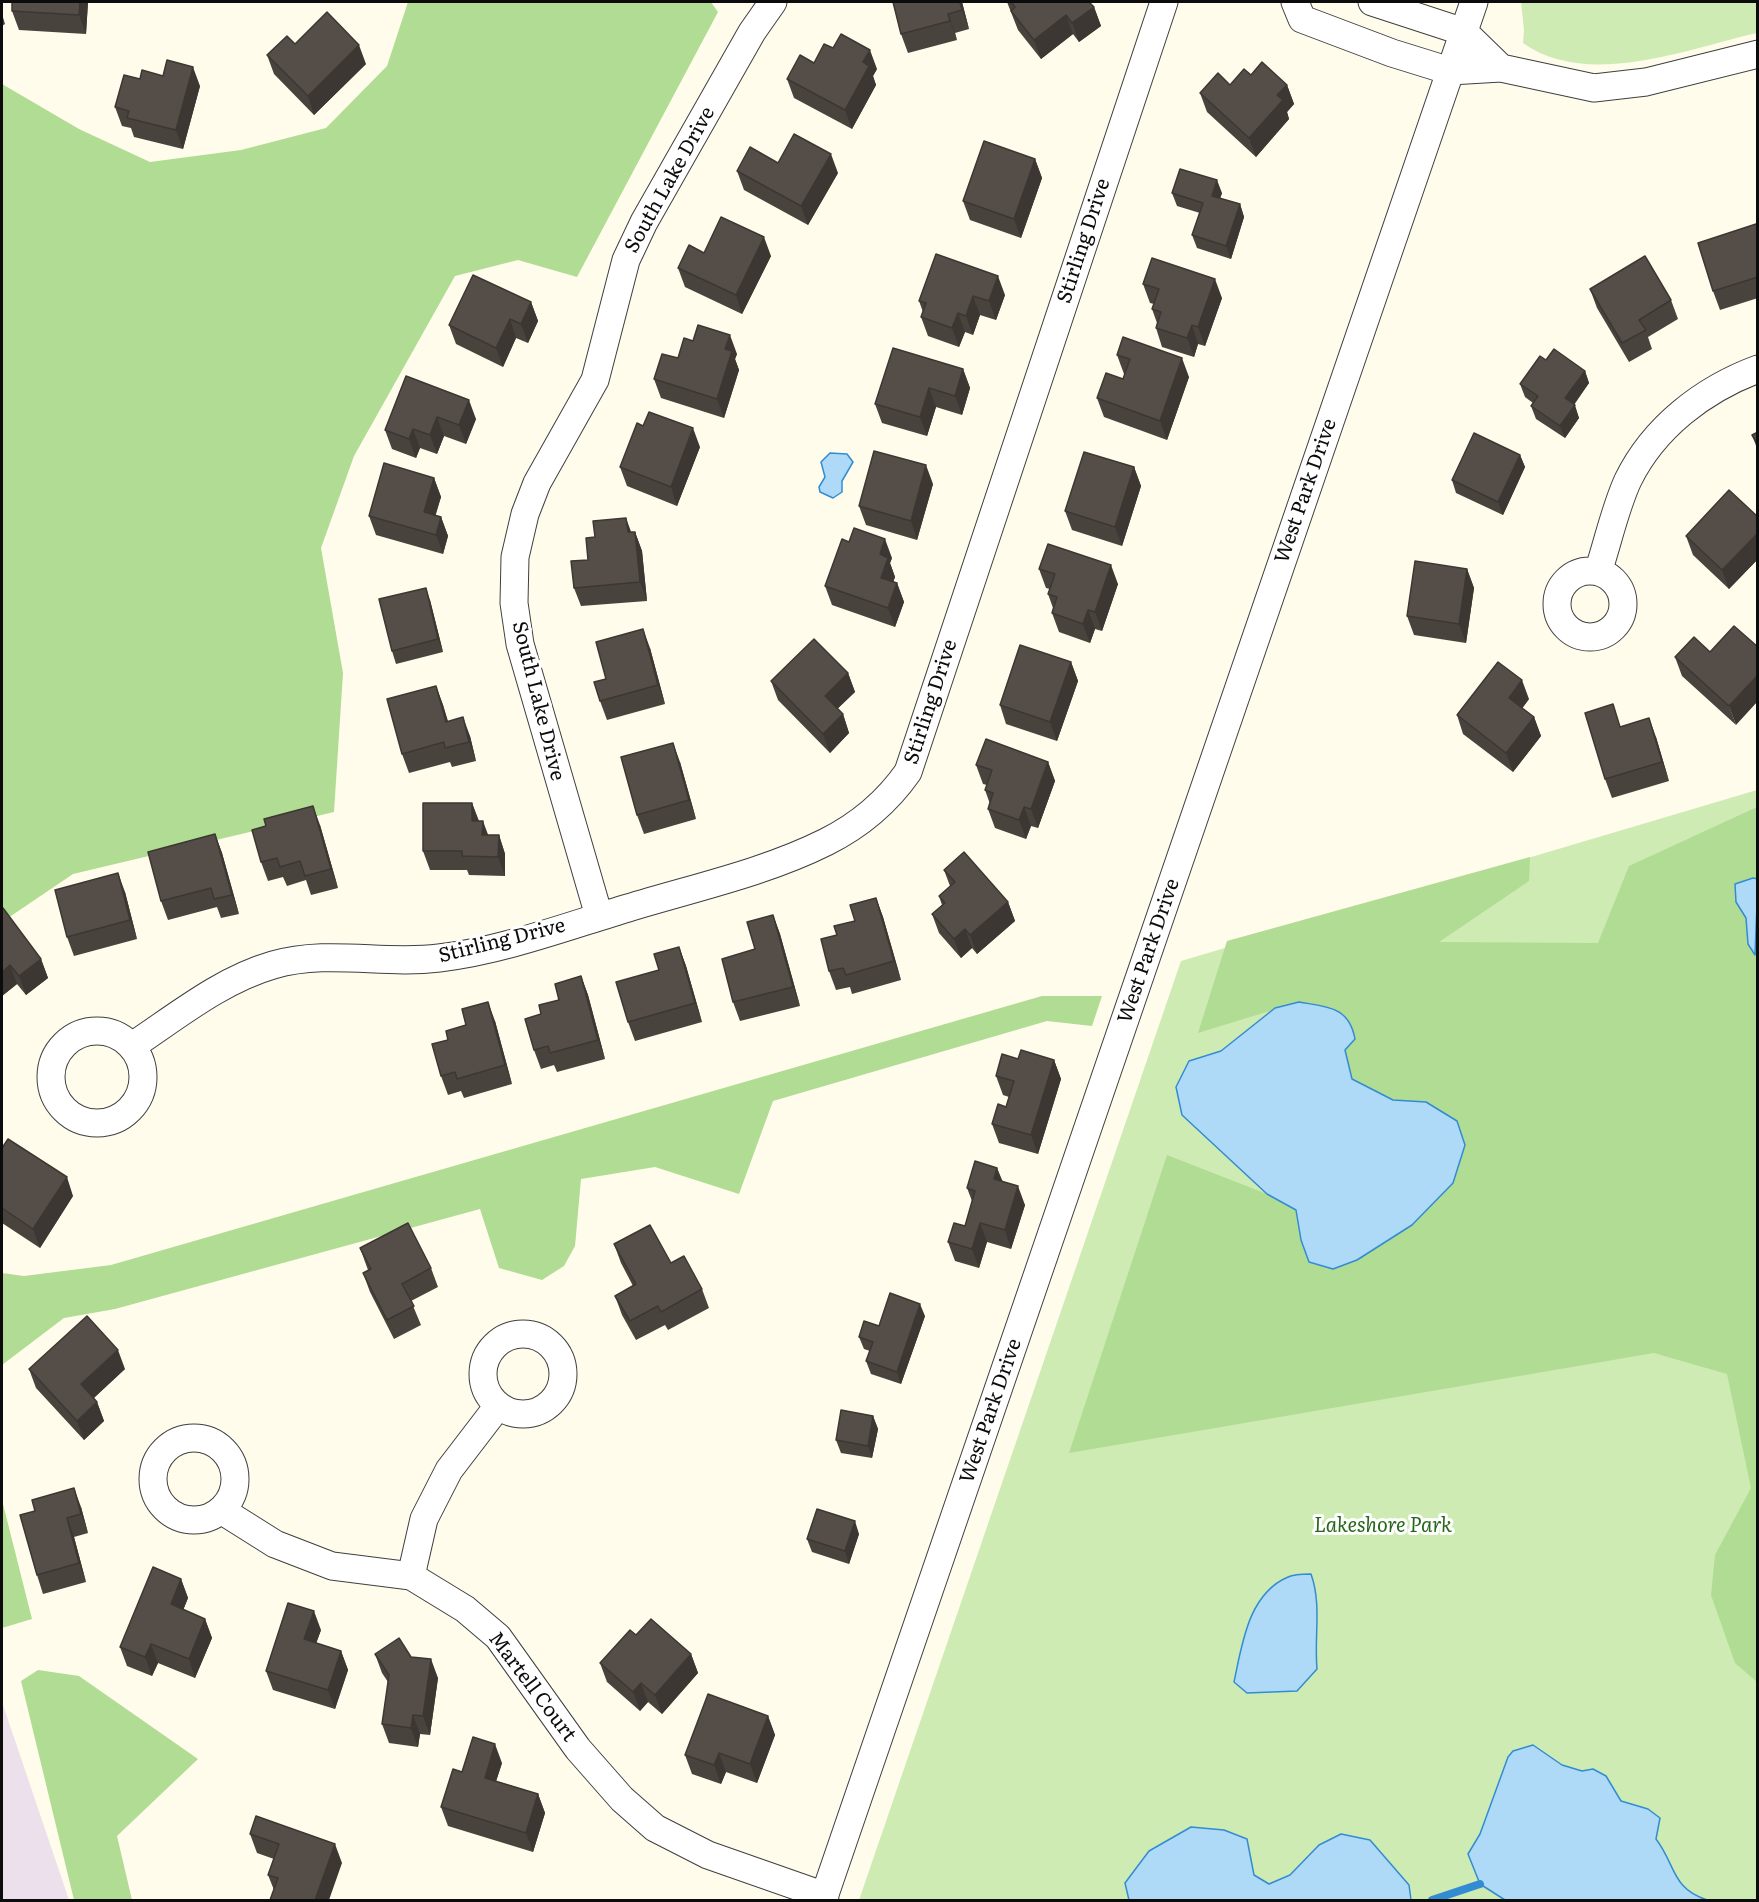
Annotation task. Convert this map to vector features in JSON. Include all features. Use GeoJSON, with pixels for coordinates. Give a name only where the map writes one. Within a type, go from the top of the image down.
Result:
{"type":"FeatureCollection","features":[{"type":"Feature","properties":{"kind":"street","name":"South Lake Drive"},"geometry":{"type":"LineString","coordinates":[[598,916],[529,684],[520,644],[514,580],[519,535],[537,483],[595,380],[611,326],[620,276],[644,222],[752,32],[772,2]]}},
{"type":"Feature","properties":{"kind":"street","name":"Stirling Drive"},"geometry":{"type":"LineString","coordinates":[[132,1046],[221,988],[270,966],[300,958],[322,956],[404,959],[440,958],[476,952],[752,871],[827,842],[886,800],[908,772],[1164,2]]}},
{"type":"Feature","properties":{"kind":"street"},"geometry":{"type":"LineString","coordinates":[[1295,2],[1302,19],[1392,53],[1450,71],[1501,68],[1594,88],[1646,82],[1758,54]]}},
{"type":"Feature","properties":{"kind":"street"},"geometry":{"type":"LineString","coordinates":[[1372,2],[1464,32],[1501,68]]}},
{"type":"Feature","properties":{"kind":"street","name":"West Park Drive"},"geometry":{"type":"LineString","coordinates":[[824,1898],[1474,2]]}},
{"type":"Feature","properties":{"kind":"street"},"geometry":{"type":"LineString","coordinates":[[1599,572],[1628,480],[1647,452],[1669,424],[1690,406],[1713,389],[1758,369]]}},
{"type":"Feature","properties":{"kind":"street"},"geometry":{"type":"LineString","coordinates":[[411,1576],[424,1519],[449,1470],[498,1406]]}},
{"type":"Feature","properties":{"kind":"street","name":"Martell Court"},"geometry":{"type":"LineString","coordinates":[[221,1510],[275,1544],[332,1566],[411,1576],[465,1609],[498,1637],[578,1749],[622,1799],[655,1828],[708,1855],[824,1898]]}},
{"type":"Feature","properties":{"kind":"shaded area"},"geometry":{"type":"Polygon","coordinates":[[[2,1702],[69,1900],[2,1900],[2,1702]]]}},
{"type":"Feature","properties":{"kind":"green space"},"geometry":{"type":"Polygon","coordinates":[[[408,2],[711,2],[718,12],[577,277],[518,260],[455,276],[354,456],[321,548],[343,673],[334,812],[73,874],[2,922],[2,84],[79,129],[150,162],[241,150],[326,128],[387,66],[408,2]]]}},
{"type":"Feature","properties":{"kind":"green space"},"geometry":{"type":"Polygon","coordinates":[[[1521,2],[1757,2],[1757,33],[1638,61],[1607,64],[1577,63],[1549,56],[1523,43],[1521,2]]]}},
{"type":"Feature","properties":{"kind":"green space","name":"Lakeshore Park"},"geometry":{"type":"Polygon","coordinates":[[[1757,790],[1757,1900],[859,1900],[1181,961],[1757,790]]]}},
{"type":"Feature","properties":{"kind":"green space"},"geometry":{"type":"Polygon","coordinates":[[[1757,807],[1757,1682],[1735,1663],[1711,1595],[1715,1555],[1751,1488],[1727,1374],[1654,1353],[1069,1453],[1167,1155],[1267,1194],[1296,1210],[1301,1240],[1453,1183],[1465,1145],[1457,1121],[1426,1102],[1393,1100],[1352,1079],[1345,1050],[1299,1002],[1198,1033],[1227,941],[1530,857],[1529,881],[1439,942],[1598,943],[1629,866],[1757,807]]]}},
{"type":"Feature","properties":{"kind":"green space"},"geometry":{"type":"Polygon","coordinates":[[[1042,996],[1102,996],[1092,1026],[1047,1021],[773,1101],[739,1194],[655,1167],[581,1179],[575,1246],[564,1266],[542,1280],[499,1268],[480,1209],[115,1309],[64,1318],[2,1365],[2,1273],[24,1276],[111,1265],[1042,996]]]}},
{"type":"Feature","properties":{"kind":"green space"},"geometry":{"type":"Polygon","coordinates":[[[2,1500],[32,1619],[2,1628],[2,1500]]]}},
{"type":"Feature","properties":{"kind":"green space"},"geometry":{"type":"Polygon","coordinates":[[[38,1670],[79,1676],[198,1759],[117,1836],[132,1900],[74,1900],[21,1681],[38,1670]]]}},
{"type":"Feature","properties":{"kind":"water"},"geometry":{"type":"Polygon","coordinates":[[[830,453],[847,454],[853,462],[842,481],[842,492],[833,498],[820,492],[819,487],[825,477],[821,462],[830,453]]]}},
{"type":"Feature","properties":{"kind":"water"},"geometry":{"type":"Polygon","coordinates":[[[1753,878],[1758,879],[1755,955],[1748,944],[1746,918],[1736,902],[1735,884],[1753,878]]]}},
{"type":"Feature","properties":{"kind":"water"},"geometry":{"type":"Polygon","coordinates":[[[1299,1002],[1327,1007],[1342,1014],[1348,1020],[1355,1039],[1345,1050],[1352,1079],[1393,1100],[1426,1102],[1457,1121],[1465,1145],[1453,1183],[1412,1225],[1357,1260],[1333,1269],[1309,1262],[1301,1240],[1296,1210],[1267,1194],[1182,1115],[1176,1087],[1189,1061],[1221,1051],[1275,1008],[1299,1002]]]}},
{"type":"Feature","properties":{"kind":"water"},"geometry":{"type":"Polygon","coordinates":[[[1311,1574],[1317,1609],[1317,1669],[1297,1691],[1247,1693],[1234,1682],[1244,1637],[1255,1608],[1275,1585],[1290,1576],[1311,1574]]]}},
{"type":"Feature","properties":{"kind":"water"},"geometry":{"type":"Polygon","coordinates":[[[1533,1745],[1562,1765],[1582,1771],[1593,1769],[1606,1776],[1621,1801],[1648,1809],[1660,1818],[1656,1839],[1680,1882],[1695,1895],[1707,1900],[1505,1900],[1480,1884],[1468,1854],[1480,1834],[1508,1757],[1513,1751],[1533,1745]]]}},
{"type":"Feature","properties":{"kind":"water"},"geometry":{"type":"Polygon","coordinates":[[[1191,1827],[1224,1830],[1247,1839],[1254,1875],[1269,1884],[1290,1875],[1319,1845],[1341,1834],[1370,1840],[1409,1885],[1411,1900],[1129,1900],[1125,1883],[1149,1851],[1191,1827]]]}},
{"type":"Feature","properties":{"kind":"building"},"geometry":{"type":"Polygon","coordinates":[[[12,2],[80,2],[79,15],[12,11],[12,2]]]}},
{"type":"Feature","properties":{"kind":"building"},"geometry":{"type":"Polygon","coordinates":[[[893,2],[960,2],[962,10],[948,14],[950,21],[901,34],[893,2]]]}},
{"type":"Feature","properties":{"kind":"building"},"geometry":{"type":"Polygon","coordinates":[[[1011,2],[1089,2],[1094,7],[1072,23],[1066,15],[1034,40],[1011,11],[1015,7],[1011,2]]]}},
{"type":"Feature","properties":{"kind":"building"},"geometry":{"type":"Polygon","coordinates":[[[327,12],[359,45],[308,96],[267,55],[287,36],[295,44],[327,12]]]}},
{"type":"Feature","properties":{"kind":"building"},"geometry":{"type":"Polygon","coordinates":[[[841,34],[870,50],[863,62],[869,66],[845,110],[787,79],[800,55],[814,63],[824,44],[833,48],[841,34]]]}},
{"type":"Feature","properties":{"kind":"building"},"geometry":{"type":"Polygon","coordinates":[[[167,60],[193,67],[176,130],[127,118],[129,111],[115,107],[124,75],[140,79],[142,70],[163,76],[167,60]]]}},
{"type":"Feature","properties":{"kind":"building"},"geometry":{"type":"Polygon","coordinates":[[[1262,62],[1287,85],[1277,95],[1283,100],[1249,138],[1200,93],[1218,73],[1230,85],[1244,69],[1251,75],[1262,62]]]}},
{"type":"Feature","properties":{"kind":"building"},"geometry":{"type":"Polygon","coordinates":[[[794,134],[831,154],[801,206],[737,171],[750,147],[778,163],[794,134]]]}},
{"type":"Feature","properties":{"kind":"building"},"geometry":{"type":"Polygon","coordinates":[[[984,141],[1035,159],[1014,219],[963,201],[984,141]]]}},
{"type":"Feature","properties":{"kind":"building"},"geometry":{"type":"Polygon","coordinates":[[[1180,169],[1217,180],[1212,196],[1240,204],[1226,246],[1192,235],[1203,203],[1172,193],[1180,169]]]}},
{"type":"Feature","properties":{"kind":"building"},"geometry":{"type":"Polygon","coordinates":[[[721,217],[764,237],[736,295],[678,268],[689,245],[704,253],[721,217]]]}},
{"type":"Feature","properties":{"kind":"building"},"geometry":{"type":"Polygon","coordinates":[[[1756,224],[1758,229],[1758,277],[1713,291],[1698,243],[1756,224]]]}},
{"type":"Feature","properties":{"kind":"building"},"geometry":{"type":"Polygon","coordinates":[[[936,254],[998,276],[989,301],[973,296],[966,316],[958,313],[952,328],[921,317],[926,303],[919,301],[936,254]]]}},
{"type":"Feature","properties":{"kind":"building"},"geometry":{"type":"Polygon","coordinates":[[[1645,256],[1671,300],[1639,320],[1646,330],[1622,343],[1590,289],[1645,256]]]}},
{"type":"Feature","properties":{"kind":"building"},"geometry":{"type":"Polygon","coordinates":[[[1152,258],[1215,279],[1198,327],[1192,325],[1187,338],[1156,328],[1161,312],[1152,309],[1159,289],[1143,284],[1152,258]]]}},
{"type":"Feature","properties":{"kind":"building"},"geometry":{"type":"Polygon","coordinates":[[[473,275],[531,302],[521,324],[510,319],[496,348],[449,325],[473,275]]]}},
{"type":"Feature","properties":{"kind":"building"},"geometry":{"type":"Polygon","coordinates":[[[698,325],[730,335],[725,349],[732,351],[717,399],[654,379],[662,354],[678,358],[684,338],[693,341],[698,325]]]}},
{"type":"Feature","properties":{"kind":"building"},"geometry":{"type":"Polygon","coordinates":[[[1123,337],[1182,358],[1160,421],[1097,398],[1106,373],[1123,379],[1130,359],[1117,355],[1123,337]]]}},
{"type":"Feature","properties":{"kind":"building"},"geometry":{"type":"Polygon","coordinates":[[[893,348],[963,369],[955,396],[929,388],[920,417],[875,404],[893,348]]]}},
{"type":"Feature","properties":{"kind":"building"},"geometry":{"type":"Polygon","coordinates":[[[1554,349],[1585,371],[1565,398],[1575,405],[1560,426],[1531,406],[1538,396],[1520,384],[1540,356],[1546,360],[1554,349]]]}},
{"type":"Feature","properties":{"kind":"building"},"geometry":{"type":"Polygon","coordinates":[[[406,376],[469,400],[459,425],[437,417],[430,435],[413,429],[409,439],[385,430],[406,376]]]}},
{"type":"Feature","properties":{"kind":"building"},"geometry":{"type":"Polygon","coordinates":[[[649,412],[693,428],[671,487],[620,467],[637,423],[643,426],[649,412]]]}},
{"type":"Feature","properties":{"kind":"building"},"geometry":{"type":"Polygon","coordinates":[[[1758,432],[1758,445],[1752,435],[1758,432]]]}},
{"type":"Feature","properties":{"kind":"building"},"geometry":{"type":"Polygon","coordinates":[[[1474,433],[1520,455],[1498,502],[1452,480],[1474,433]]]}},
{"type":"Feature","properties":{"kind":"building"},"geometry":{"type":"Polygon","coordinates":[[[874,451],[926,465],[911,521],[859,506],[874,451]]]}},
{"type":"Feature","properties":{"kind":"building"},"geometry":{"type":"Polygon","coordinates":[[[1084,452],[1134,467],[1115,527],[1065,511],[1084,452]]]}},
{"type":"Feature","properties":{"kind":"building"},"geometry":{"type":"Polygon","coordinates":[[[384,463],[434,478],[424,512],[441,517],[436,535],[369,516],[384,463]]]}},
{"type":"Feature","properties":{"kind":"building"},"geometry":{"type":"Polygon","coordinates":[[[1729,490],[1758,517],[1758,533],[1722,570],[1686,536],[1729,490]]]}},
{"type":"Feature","properties":{"kind":"building"},"geometry":{"type":"Polygon","coordinates":[[[626,518],[628,532],[635,532],[640,582],[574,588],[571,561],[588,560],[586,538],[595,537],[593,521],[626,518]]]}},
{"type":"Feature","properties":{"kind":"building"},"geometry":{"type":"Polygon","coordinates":[[[854,528],[885,539],[880,554],[888,558],[881,578],[897,583],[888,608],[825,586],[842,539],[849,542],[854,528]]]}},
{"type":"Feature","properties":{"kind":"building"},"geometry":{"type":"Polygon","coordinates":[[[1048,544],[1111,565],[1095,612],[1088,610],[1083,624],[1052,613],[1057,597],[1048,594],[1055,574],[1039,569],[1048,544]]]}},
{"type":"Feature","properties":{"kind":"building"},"geometry":{"type":"Polygon","coordinates":[[[1415,561],[1467,569],[1459,624],[1407,616],[1415,561]]]}},
{"type":"Feature","properties":{"kind":"building"},"geometry":{"type":"Polygon","coordinates":[[[426,588],[438,639],[392,651],[379,599],[426,588]]]}},
{"type":"Feature","properties":{"kind":"building"},"geometry":{"type":"Polygon","coordinates":[[[1734,626],[1758,647],[1758,675],[1729,706],[1675,657],[1694,637],[1710,652],[1734,626]]]}},
{"type":"Feature","properties":{"kind":"building"},"geometry":{"type":"Polygon","coordinates":[[[643,629],[658,685],[600,701],[594,682],[606,679],[596,642],[643,629]]]}},
{"type":"Feature","properties":{"kind":"building"},"geometry":{"type":"Polygon","coordinates":[[[814,639],[848,673],[825,696],[843,714],[823,734],[771,681],[814,639]]]}},
{"type":"Feature","properties":{"kind":"building"},"geometry":{"type":"Polygon","coordinates":[[[1020,645],[1071,662],[1050,722],[1000,705],[1020,645]]]}},
{"type":"Feature","properties":{"kind":"building"},"geometry":{"type":"Polygon","coordinates":[[[1498,662],[1522,680],[1509,698],[1534,717],[1506,753],[1457,715],[1498,662]]]}},
{"type":"Feature","properties":{"kind":"building"},"geometry":{"type":"Polygon","coordinates":[[[436,686],[446,722],[463,717],[469,742],[445,748],[444,742],[402,754],[387,699],[436,686]]]}},
{"type":"Feature","properties":{"kind":"building"},"geometry":{"type":"Polygon","coordinates":[[[1613,704],[1620,727],[1649,718],[1662,762],[1605,779],[1585,713],[1613,704]]]}},
{"type":"Feature","properties":{"kind":"building"},"geometry":{"type":"Polygon","coordinates":[[[986,739],[1048,762],[1031,809],[1024,807],[1019,820],[988,809],[993,793],[985,790],[992,770],[976,765],[986,739]]]}},
{"type":"Feature","properties":{"kind":"building"},"geometry":{"type":"Polygon","coordinates":[[[673,743],[689,800],[637,815],[621,757],[673,743]]]}},
{"type":"Feature","properties":{"kind":"building"},"geometry":{"type":"Polygon","coordinates":[[[423,803],[472,803],[472,821],[483,821],[482,835],[499,835],[498,857],[462,856],[462,851],[423,851],[423,803]]]}},
{"type":"Feature","properties":{"kind":"building"},"geometry":{"type":"Polygon","coordinates":[[[313,806],[331,869],[305,876],[300,861],[280,867],[277,858],[261,862],[252,830],[266,826],[264,819],[313,806]]]}},
{"type":"Feature","properties":{"kind":"building"},"geometry":{"type":"Polygon","coordinates":[[[215,834],[232,895],[214,899],[211,888],[161,901],[148,852],[215,834]]]}},
{"type":"Feature","properties":{"kind":"building"},"geometry":{"type":"Polygon","coordinates":[[[964,852],[1008,902],[970,935],[965,929],[954,939],[932,914],[945,903],[939,896],[955,882],[944,870],[964,852]]]}},
{"type":"Feature","properties":{"kind":"building"},"geometry":{"type":"Polygon","coordinates":[[[118,873],[130,920],[67,937],[55,890],[118,873]]]}},
{"type":"Feature","properties":{"kind":"building"},"geometry":{"type":"Polygon","coordinates":[[[876,898],[894,961],[846,975],[843,968],[829,971],[821,939],[837,935],[834,926],[855,921],[850,905],[876,898]]]}},
{"type":"Feature","properties":{"kind":"building"},"geometry":{"type":"Polygon","coordinates":[[[3,908],[41,959],[19,976],[10,965],[2,972],[3,908]]]}},
{"type":"Feature","properties":{"kind":"building"},"geometry":{"type":"Polygon","coordinates":[[[773,915],[793,987],[733,1002],[722,959],[755,949],[747,922],[773,915]]]}},
{"type":"Feature","properties":{"kind":"building"},"geometry":{"type":"Polygon","coordinates":[[[679,947],[695,1003],[628,1022],[616,982],[659,970],[654,954],[679,947]]]}},
{"type":"Feature","properties":{"kind":"building"},"geometry":{"type":"Polygon","coordinates":[[[581,976],[598,1040],[550,1053],[548,1046],[534,1050],[525,1019],[541,1014],[539,1005],[559,1000],[555,984],[581,976]]]}},
{"type":"Feature","properties":{"kind":"building"},"geometry":{"type":"Polygon","coordinates":[[[488,1002],[505,1065],[457,1079],[455,1072],[441,1076],[432,1044],[448,1040],[446,1031],[466,1025],[462,1009],[488,1002]]]}},
{"type":"Feature","properties":{"kind":"building"},"geometry":{"type":"Polygon","coordinates":[[[1021,1050],[1054,1060],[1031,1135],[992,1124],[998,1104],[1006,1107],[1014,1081],[996,1076],[1002,1054],[1018,1059],[1021,1050]]]}},
{"type":"Feature","properties":{"kind":"building"},"geometry":{"type":"Polygon","coordinates":[[[8,1139],[67,1177],[33,1229],[2,1208],[2,1148],[8,1139]]]}},
{"type":"Feature","properties":{"kind":"building"},"geometry":{"type":"Polygon","coordinates":[[[975,1161],[997,1168],[994,1179],[1018,1186],[1005,1230],[980,1223],[972,1249],[948,1242],[954,1223],[965,1226],[975,1191],[967,1188],[975,1161]]]}},
{"type":"Feature","properties":{"kind":"building"},"geometry":{"type":"Polygon","coordinates":[[[408,1223],[431,1268],[402,1284],[414,1306],[387,1320],[363,1273],[371,1269],[360,1248],[408,1223]]]}},
{"type":"Feature","properties":{"kind":"building"},"geometry":{"type":"Polygon","coordinates":[[[650,1225],[671,1263],[684,1256],[702,1289],[661,1312],[658,1306],[630,1321],[615,1296],[636,1284],[614,1244],[650,1225]]]}},
{"type":"Feature","properties":{"kind":"building"},"geometry":{"type":"Polygon","coordinates":[[[890,1293],[920,1304],[897,1372],[866,1361],[873,1342],[859,1337],[864,1321],[879,1326],[890,1293]]]}},
{"type":"Feature","properties":{"kind":"building"},"geometry":{"type":"Polygon","coordinates":[[[87,1316],[118,1350],[81,1384],[97,1402],[77,1421],[29,1369],[87,1316]]]}},
{"type":"Feature","properties":{"kind":"building"},"geometry":{"type":"Polygon","coordinates":[[[841,1410],[873,1416],[868,1446],[836,1440],[841,1410]]]}},
{"type":"Feature","properties":{"kind":"building"},"geometry":{"type":"Polygon","coordinates":[[[74,1488],[81,1514],[67,1518],[79,1563],[37,1575],[20,1515],[35,1511],[32,1500],[74,1488]]]}},
{"type":"Feature","properties":{"kind":"building"},"geometry":{"type":"Polygon","coordinates":[[[817,1509],[855,1521],[845,1551],[807,1539],[817,1509]]]}},
{"type":"Feature","properties":{"kind":"building"},"geometry":{"type":"Polygon","coordinates":[[[153,1567],[181,1579],[171,1604],[205,1619],[189,1659],[151,1644],[145,1657],[120,1647],[153,1567]]]}},
{"type":"Feature","properties":{"kind":"building"},"geometry":{"type":"Polygon","coordinates":[[[288,1603],[314,1611],[304,1639],[341,1651],[328,1690],[266,1671],[288,1603]]]}},
{"type":"Feature","properties":{"kind":"building"},"geometry":{"type":"Polygon","coordinates":[[[651,1619],[691,1654],[655,1695],[641,1683],[633,1692],[600,1663],[630,1630],[636,1635],[651,1619]]]}},
{"type":"Feature","properties":{"kind":"building"},"geometry":{"type":"Polygon","coordinates":[[[399,1638],[411,1657],[431,1659],[423,1716],[413,1715],[411,1728],[382,1724],[389,1675],[375,1654],[399,1638]]]}},
{"type":"Feature","properties":{"kind":"building"},"geometry":{"type":"Polygon","coordinates":[[[708,1694],[768,1716],[750,1764],[719,1753],[714,1765],[685,1755],[708,1694]]]}},
{"type":"Feature","properties":{"kind":"building"},"geometry":{"type":"Polygon","coordinates":[[[473,1737],[495,1744],[485,1778],[538,1794],[526,1833],[441,1807],[453,1769],[462,1772],[473,1737]]]}},
{"type":"Feature","properties":{"kind":"building"},"geometry":{"type":"Polygon","coordinates":[[[256,1816],[335,1844],[315,1900],[270,1900],[278,1878],[268,1875],[279,1844],[250,1834],[256,1816]]]}},
{"type":"Feature","properties":{"kind":"waterway"},"geometry":{"type":"LineString","coordinates":[[1432,1900],[1480,1884]]}}]}
